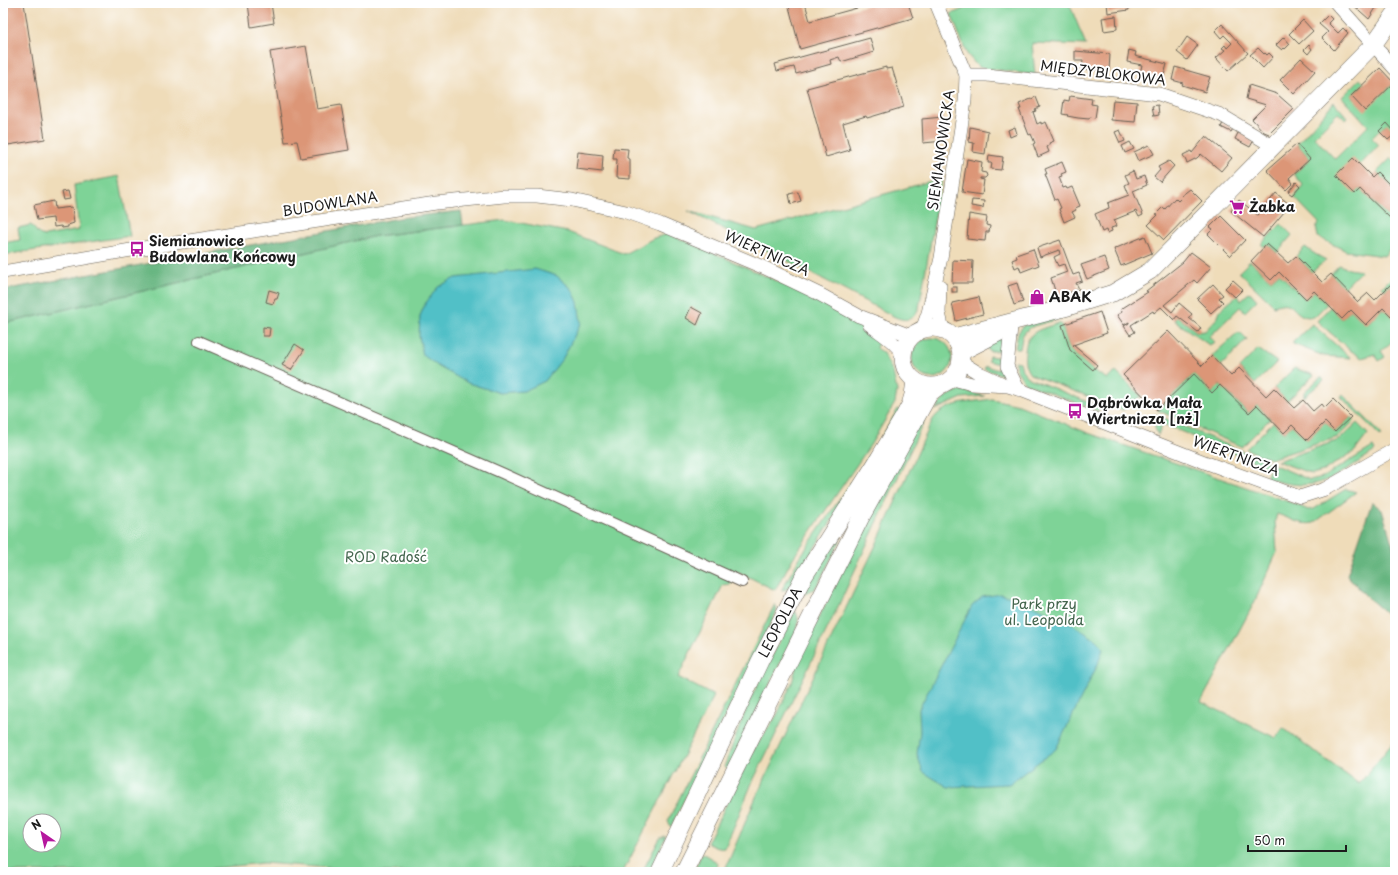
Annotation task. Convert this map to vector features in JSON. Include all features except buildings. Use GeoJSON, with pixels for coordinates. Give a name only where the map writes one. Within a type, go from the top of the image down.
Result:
{"type":"FeatureCollection","features":[{"type":"Feature","properties":{"kind":"street","name":"SIEMIANOWICKA"},"geometry":{"type":"LineString","coordinates":[[917,333],[928,313],[941,258],[964,111],[966,75],[936,3]]}},
{"type":"Feature","properties":{"kind":"street"},"geometry":{"type":"LineString","coordinates":[[1336,3],[1395,69]]}},
{"type":"Feature","properties":{"kind":"street"},"geometry":{"type":"LineString","coordinates":[[955,345],[1018,323],[1113,293],[1150,271],[1373,45],[1395,14]]}},
{"type":"Feature","properties":{"kind":"street","name":"MIĘDZYBLOKOWA"},"geometry":{"type":"LineString","coordinates":[[966,75],[987,75],[1159,94],[1221,115],[1266,142],[1273,148]]}},
{"type":"Feature","properties":{"kind":"street","name":"BUDOWLANA"},"geometry":{"type":"LineString","coordinates":[[3,272],[137,249],[428,204],[504,196],[537,196],[572,200],[626,212],[660,224]]}},
{"type":"Feature","properties":{"kind":"street","name":"WIERTNICZA"},"geometry":{"type":"LineString","coordinates":[[660,224],[764,268],[819,294],[860,316],[917,333]]}},
{"type":"Feature","properties":{"kind":"street","name":"SIEMIANOWICKA"},"geometry":{"type":"LineString","coordinates":[[941,258],[939,313],[955,345]]}},
{"type":"Feature","properties":{"kind":"street","name":"WIERTNICZA"},"geometry":{"type":"LineString","coordinates":[[860,316],[893,342],[903,355]]}},
{"type":"Feature","properties":{"kind":"street"},"geometry":{"type":"LineString","coordinates":[[1013,388],[1006,366],[1018,323]]}},
{"type":"Feature","properties":{"kind":"street"},"geometry":{"type":"LineString","coordinates":[[929,328],[955,345],[958,371],[946,382],[928,386],[915,382],[908,374],[904,365],[903,355],[907,342],[917,333],[929,328]]}},
{"type":"Feature","properties":{"kind":"street"},"geometry":{"type":"LineString","coordinates":[[199,341],[502,473],[742,582]]}},
{"type":"Feature","properties":{"kind":"street","name":"WIERTNICZA"},"geometry":{"type":"LineString","coordinates":[[955,345],[977,372],[1013,388],[1207,463],[1300,496],[1325,489],[1395,449]]}},
{"type":"Feature","properties":{"kind":"street","name":"LEOPOLDA"},"geometry":{"type":"LineString","coordinates":[[660,872],[760,661],[790,603],[809,567],[875,465],[903,418],[912,400],[915,382]]}},
{"type":"Feature","properties":{"kind":"street","name":"WIERTNICZA"},"geometry":{"type":"LineString","coordinates":[[946,382],[1013,388]]}},
{"type":"Feature","properties":{"kind":"street","name":"LEOPOLDA"},"geometry":{"type":"LineString","coordinates":[[688,869],[860,519],[930,393],[946,382]]}},
{"type":"Feature","properties":{"kind":"street"},"geometry":{"type":"LineString","coordinates":[[790,603],[812,614]]}},
{"type":"Feature","properties":{"kind":"green space"},"geometry":{"type":"Polygon","coordinates":[[[978,3],[1069,3],[1086,45],[1032,43],[1035,75],[978,67],[967,54],[951,14],[978,3]]]}},
{"type":"Feature","properties":{"kind":"green space"},"geometry":{"type":"Polygon","coordinates":[[[1360,79],[1364,83],[1351,96],[1365,110],[1394,83],[1395,84],[1395,132],[1386,124],[1372,138],[1379,145],[1360,165],[1355,194],[1360,189],[1390,218],[1395,213],[1395,243],[1384,256],[1346,251],[1318,237],[1316,227],[1319,223],[1294,197],[1303,185],[1294,174],[1310,159],[1297,144],[1334,102],[1348,118],[1346,120],[1338,113],[1314,137],[1335,159],[1368,126],[1342,97],[1360,79]]]}},
{"type":"Feature","properties":{"kind":"green space"},"geometry":{"type":"Polygon","coordinates":[[[1391,158],[1395,161],[1395,186],[1393,188],[1377,172],[1391,158]]]}},
{"type":"Feature","properties":{"kind":"green space"},"geometry":{"type":"Polygon","coordinates":[[[119,176],[130,236],[3,255],[3,243],[20,240],[18,228],[31,225],[38,233],[45,236],[79,230],[74,185],[119,176]]]}},
{"type":"Feature","properties":{"kind":"green space"},"geometry":{"type":"Polygon","coordinates":[[[942,178],[919,308],[912,317],[906,320],[895,317],[802,268],[688,211],[756,230],[942,178]]]}},
{"type":"Feature","properties":{"kind":"green space"},"geometry":{"type":"Polygon","coordinates":[[[461,211],[463,225],[376,236],[3,324],[3,290],[399,218],[461,211]]]}},
{"type":"Feature","properties":{"kind":"green space","name":"ROD Radość"},"geometry":{"type":"Polygon","coordinates":[[[505,220],[568,232],[624,254],[654,238],[668,234],[716,254],[819,300],[879,339],[876,348],[883,353],[893,372],[897,391],[895,403],[871,444],[793,558],[775,590],[737,571],[731,584],[723,585],[678,677],[714,696],[623,872],[354,872],[344,869],[263,863],[178,872],[3,872],[3,324],[376,236],[505,220]]]}},
{"type":"Feature","properties":{"kind":"green space"},"geometry":{"type":"Polygon","coordinates":[[[1281,224],[1292,235],[1277,253],[1268,244],[1264,247],[1261,244],[1281,224]]]}},
{"type":"Feature","properties":{"kind":"green space"},"geometry":{"type":"Polygon","coordinates":[[[1305,247],[1326,260],[1312,272],[1296,256],[1305,247]]]}},
{"type":"Feature","properties":{"kind":"green space"},"geometry":{"type":"Polygon","coordinates":[[[1250,261],[1271,280],[1279,273],[1305,299],[1314,291],[1327,304],[1314,317],[1303,316],[1288,304],[1274,306],[1239,272],[1250,261]]]}},
{"type":"Feature","properties":{"kind":"green space"},"geometry":{"type":"Polygon","coordinates":[[[1339,265],[1349,269],[1361,271],[1344,288],[1331,274],[1339,265]]]}},
{"type":"Feature","properties":{"kind":"green space"},"geometry":{"type":"Polygon","coordinates":[[[1395,274],[1395,289],[1391,284],[1385,290],[1382,287],[1395,274]]]}},
{"type":"Feature","properties":{"kind":"green space"},"geometry":{"type":"Polygon","coordinates":[[[1250,292],[1257,300],[1245,312],[1240,307],[1209,337],[1215,342],[1209,345],[1174,320],[1177,316],[1197,332],[1205,331],[1218,317],[1220,310],[1237,296],[1241,300],[1250,292]]]}},
{"type":"Feature","properties":{"kind":"green space"},"geometry":{"type":"Polygon","coordinates":[[[1330,307],[1342,319],[1351,310],[1366,325],[1383,308],[1392,317],[1395,315],[1395,339],[1381,351],[1385,357],[1379,361],[1375,354],[1362,358],[1350,350],[1317,321],[1330,307]]]}},
{"type":"Feature","properties":{"kind":"green space"},"geometry":{"type":"Polygon","coordinates":[[[1066,314],[1055,320],[1030,328],[1022,337],[1020,349],[1015,349],[1018,333],[1024,325],[1066,314]]]}},
{"type":"Feature","properties":{"kind":"green space"},"geometry":{"type":"Polygon","coordinates":[[[1059,323],[1062,325],[1070,350],[1093,370],[1107,379],[1116,372],[1141,396],[1123,410],[1030,374],[1026,367],[1025,359],[1028,340],[1035,332],[1059,323]]]}},
{"type":"Feature","properties":{"kind":"green space"},"geometry":{"type":"Polygon","coordinates":[[[1312,324],[1351,358],[1324,356],[1293,344],[1293,342],[1312,324]]]}},
{"type":"Feature","properties":{"kind":"green space"},"geometry":{"type":"Polygon","coordinates":[[[1237,333],[1241,333],[1247,339],[1221,366],[1212,356],[1237,333]]]}},
{"type":"Feature","properties":{"kind":"green space"},"geometry":{"type":"Polygon","coordinates":[[[1002,335],[1002,351],[989,351],[985,343],[1002,335]]]}},
{"type":"Feature","properties":{"kind":"green space"},"geometry":{"type":"Polygon","coordinates":[[[936,338],[943,341],[949,347],[952,358],[951,366],[943,375],[936,378],[928,378],[921,375],[913,366],[912,354],[915,347],[924,339],[936,338]]]}},
{"type":"Feature","properties":{"kind":"green space"},"geometry":{"type":"Polygon","coordinates":[[[1258,349],[1277,362],[1255,384],[1239,368],[1258,349]]]}},
{"type":"Feature","properties":{"kind":"green space"},"geometry":{"type":"Polygon","coordinates":[[[989,356],[1002,358],[1004,369],[1003,375],[984,369],[986,366],[998,370],[999,364],[988,361],[989,356]]]}},
{"type":"Feature","properties":{"kind":"green space"},"geometry":{"type":"Polygon","coordinates":[[[1015,361],[1020,362],[1022,370],[1029,378],[1100,407],[1098,411],[1025,383],[1016,369],[1015,361]]]}},
{"type":"Feature","properties":{"kind":"green space"},"geometry":{"type":"Polygon","coordinates":[[[1294,368],[1314,375],[1287,401],[1274,388],[1294,368]]]}},
{"type":"Feature","properties":{"kind":"green space"},"geometry":{"type":"Polygon","coordinates":[[[1194,374],[1212,393],[1220,385],[1248,413],[1257,405],[1271,420],[1270,419],[1242,447],[1157,410],[1194,374]]]}},
{"type":"Feature","properties":{"kind":"green space"},"geometry":{"type":"Polygon","coordinates":[[[1321,377],[1324,380],[1304,397],[1304,392],[1321,377]]]}},
{"type":"Feature","properties":{"kind":"green space"},"geometry":{"type":"Polygon","coordinates":[[[953,386],[959,387],[944,394],[932,408],[928,406],[938,394],[953,386]]]}},
{"type":"Feature","properties":{"kind":"green space"},"geometry":{"type":"Polygon","coordinates":[[[960,390],[985,396],[962,398],[935,410],[945,397],[960,390]]]}},
{"type":"Feature","properties":{"kind":"green space"},"geometry":{"type":"Polygon","coordinates":[[[1343,395],[1382,435],[1380,436],[1341,397],[1343,395]]]}},
{"type":"Feature","properties":{"kind":"green space","name":"Park przy ul. Leopolda"},"geometry":{"type":"Polygon","coordinates":[[[992,399],[1019,405],[1088,433],[1295,504],[1308,510],[1314,509],[1346,489],[1356,492],[1314,523],[1300,523],[1277,514],[1275,521],[1277,552],[1254,603],[1201,702],[1276,738],[1283,728],[1359,784],[1395,740],[1395,872],[724,872],[756,797],[875,547],[932,421],[943,410],[951,406],[992,399]]]}},
{"type":"Feature","properties":{"kind":"green space"},"geometry":{"type":"Polygon","coordinates":[[[898,409],[901,411],[789,588],[781,591],[800,557],[880,440],[898,409]]]}},
{"type":"Feature","properties":{"kind":"green space"},"geometry":{"type":"Polygon","coordinates":[[[1155,414],[1310,480],[1323,477],[1373,447],[1375,451],[1348,469],[1324,481],[1299,485],[1284,483],[1266,478],[1270,468],[1163,424],[1158,435],[1155,428],[1155,414]]]}},
{"type":"Feature","properties":{"kind":"green space"},"geometry":{"type":"Polygon","coordinates":[[[1351,417],[1355,420],[1338,437],[1270,459],[1246,449],[1273,422],[1284,433],[1292,425],[1307,440],[1325,422],[1335,432],[1351,417]]]}},
{"type":"Feature","properties":{"kind":"green space"},"geometry":{"type":"Polygon","coordinates":[[[920,419],[924,421],[836,611],[752,783],[725,848],[718,848],[707,843],[753,751],[777,715],[792,683],[799,656],[920,419]]]}},
{"type":"Feature","properties":{"kind":"green space"},"geometry":{"type":"Polygon","coordinates":[[[1357,423],[1368,434],[1355,451],[1323,471],[1312,474],[1277,461],[1339,440],[1357,423]]]}},
{"type":"Feature","properties":{"kind":"green space"},"geometry":{"type":"Polygon","coordinates":[[[1372,502],[1382,510],[1395,553],[1395,621],[1366,596],[1347,575],[1372,502]]]}},
{"type":"Feature","properties":{"kind":"green space"},"geometry":{"type":"Polygon","coordinates":[[[837,539],[840,541],[818,584],[814,589],[805,594],[804,593],[812,575],[837,539]]]}},
{"type":"Feature","properties":{"kind":"green space"},"geometry":{"type":"Polygon","coordinates":[[[775,604],[777,609],[776,613],[671,827],[668,821],[775,604]]]}},
{"type":"Feature","properties":{"kind":"green space"},"geometry":{"type":"Polygon","coordinates":[[[794,612],[796,612],[798,618],[798,627],[728,769],[724,767],[749,702],[794,612]]]}},
{"type":"Feature","properties":{"kind":"green space"},"geometry":{"type":"Polygon","coordinates":[[[665,836],[649,872],[642,872],[660,838],[665,836]]]}},
{"type":"Feature","properties":{"kind":"green space"},"geometry":{"type":"Polygon","coordinates":[[[702,853],[717,862],[718,864],[715,872],[696,872],[697,864],[702,853]]]}},
{"type":"Feature","properties":{"kind":"water"},"geometry":{"type":"Polygon","coordinates":[[[535,269],[557,276],[572,289],[578,302],[581,323],[563,358],[545,381],[524,391],[500,393],[468,383],[439,367],[423,355],[419,336],[420,316],[425,304],[438,287],[455,278],[535,269]]]}},
{"type":"Feature","properties":{"kind":"water"},"geometry":{"type":"Polygon","coordinates":[[[1000,594],[1019,599],[1069,622],[1099,642],[1103,649],[1098,664],[1056,749],[1009,784],[948,787],[923,772],[917,754],[920,732],[919,709],[972,606],[982,597],[1000,594]]]}},
{"type":"Feature","properties":{"kind":"place","name":"Żabka"},"geometry":{"type":"Point","coordinates":[1237,207]}},
{"type":"Feature","properties":{"kind":"place","name":"Siemianowice Budowlana Końcowy"},"geometry":{"type":"Point","coordinates":[137,249]}},
{"type":"Feature","properties":{"kind":"place","name":"ABAK"},"geometry":{"type":"Point","coordinates":[1037,297]}},
{"type":"Feature","properties":{"kind":"place","name":"Dąbrówka Mała Wiertnicza [nż]"},"geometry":{"type":"Point","coordinates":[1075,411]}}]}
